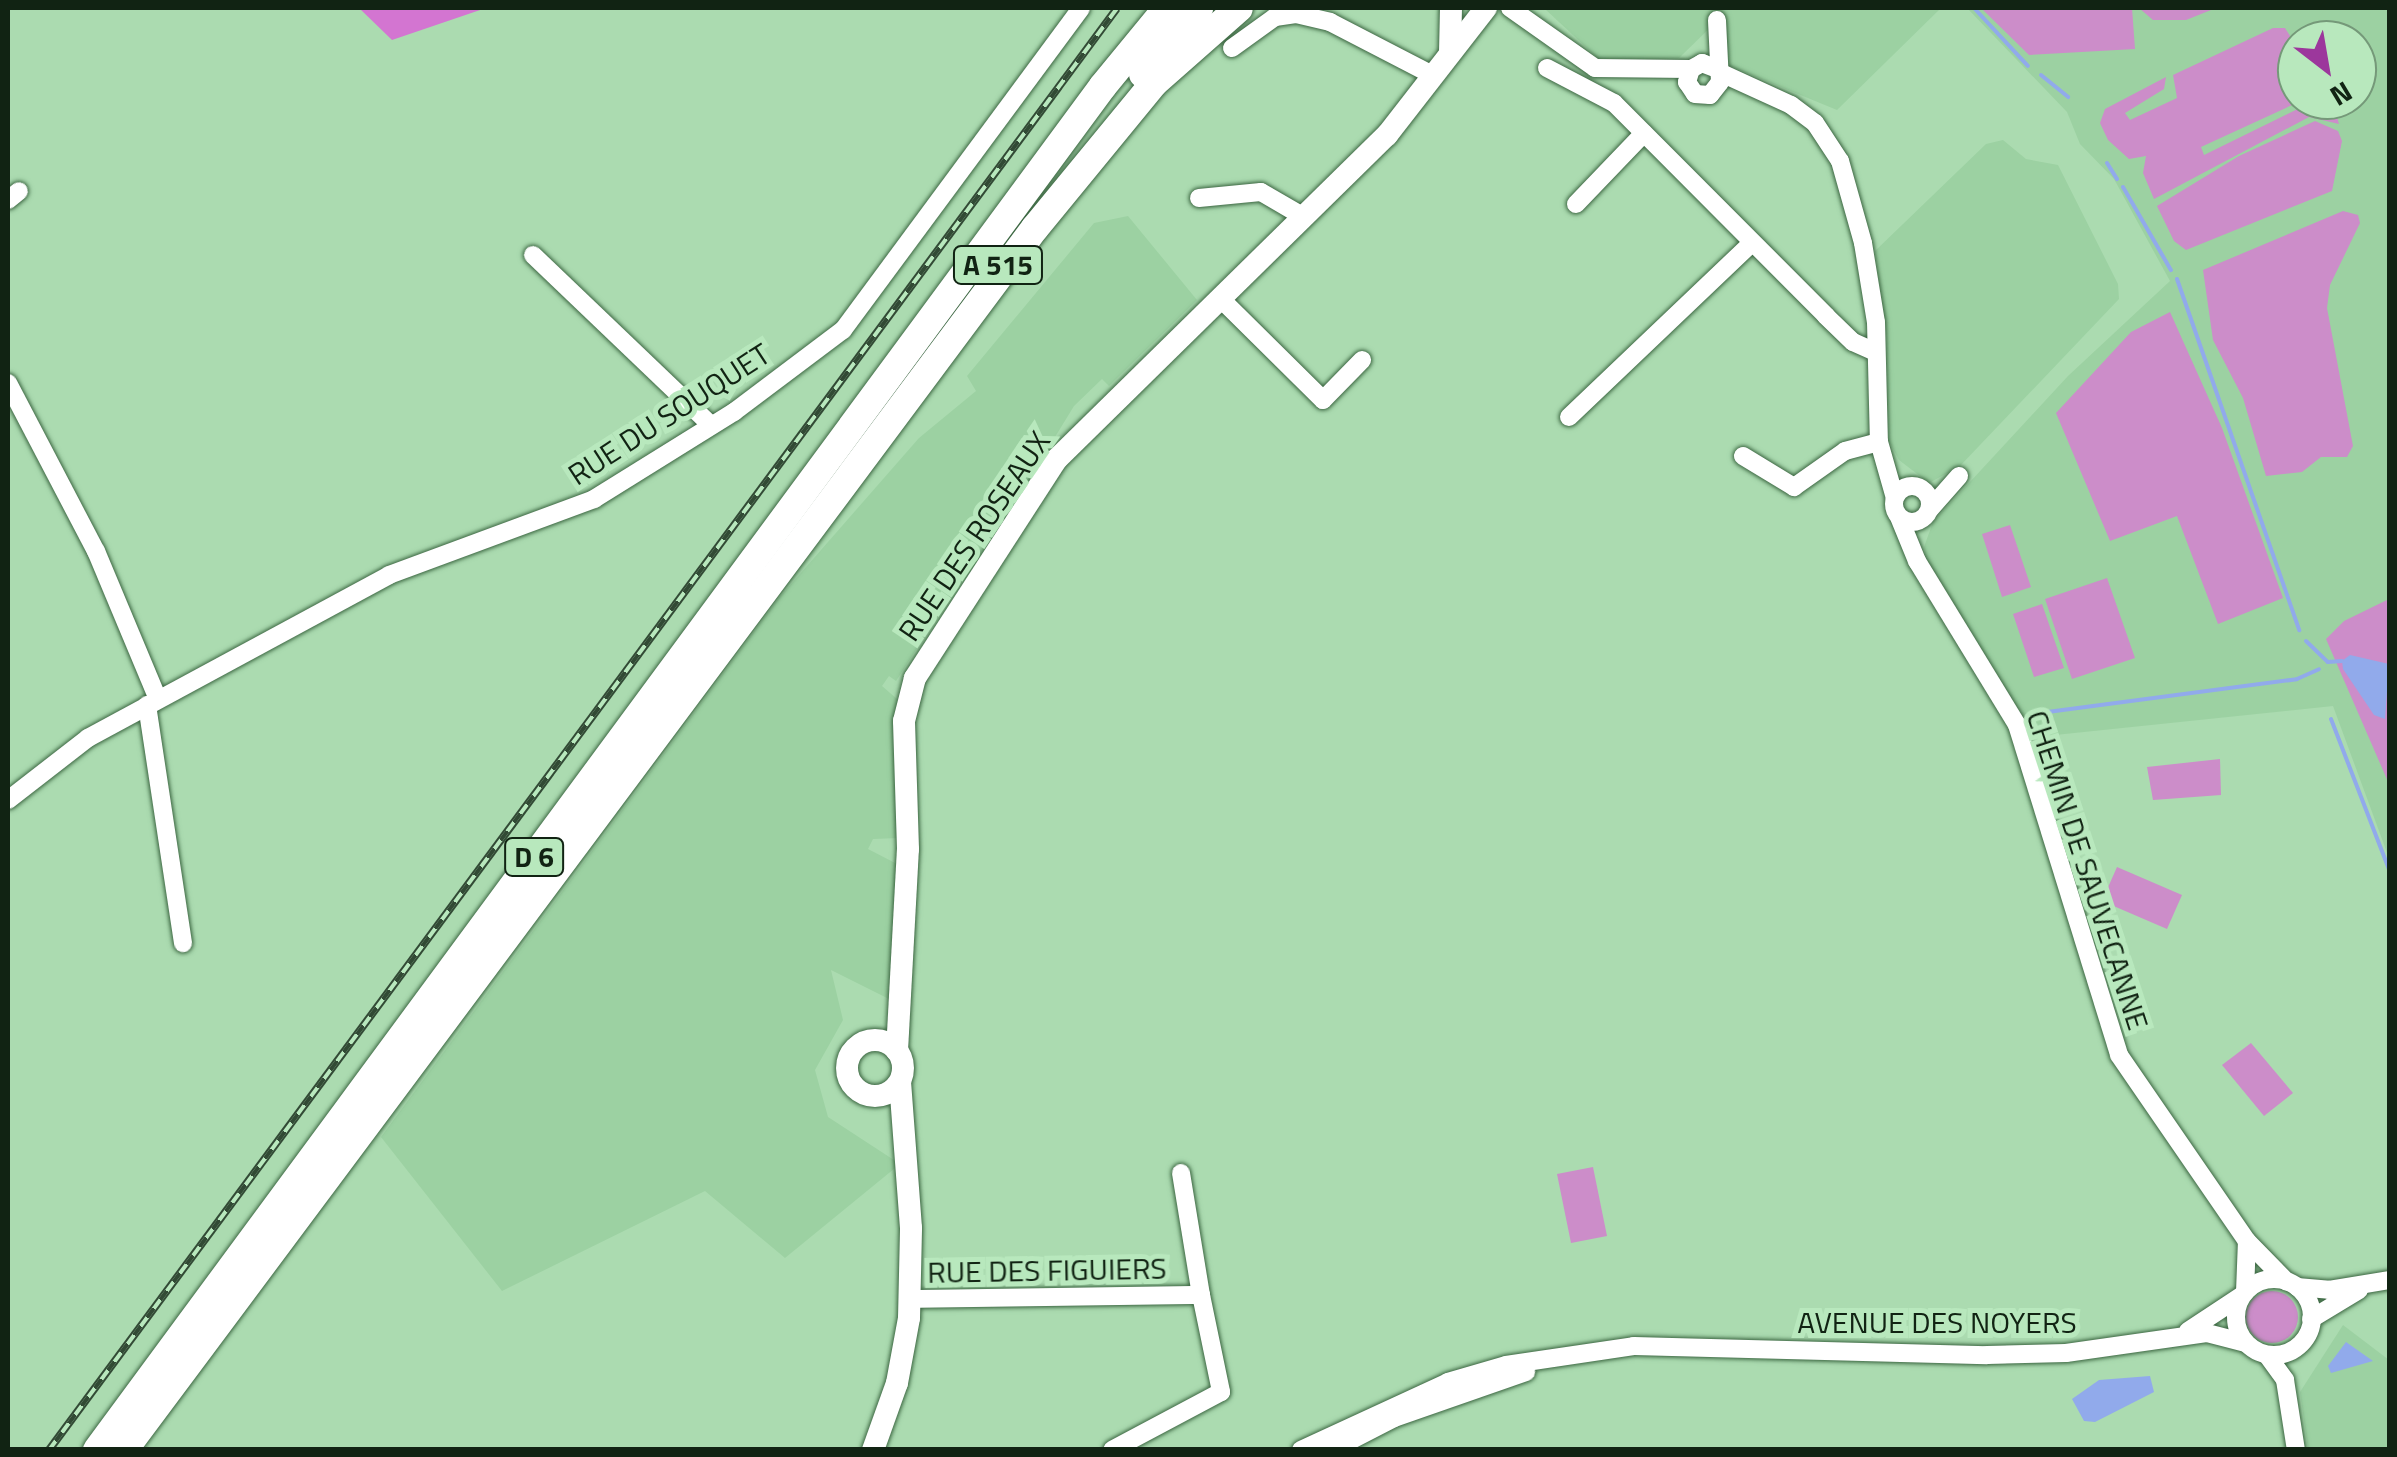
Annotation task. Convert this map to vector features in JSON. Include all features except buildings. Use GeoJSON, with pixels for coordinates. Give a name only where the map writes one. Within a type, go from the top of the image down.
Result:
{"type":"FeatureCollection","features":[{"type":"Feature","properties":{"kind":"highway"},"geometry":{"type":"LineString","coordinates":[[972,264],[1022,175],[1153,8]]}},
{"type":"Feature","properties":{"kind":"highway","name":"A 515"},"geometry":{"type":"LineString","coordinates":[[972,264],[1167,8]]}},
{"type":"Feature","properties":{"kind":"highway","name":"A 515"},"geometry":{"type":"LineString","coordinates":[[806,530],[1061,180],[1199,8]]}},
{"type":"Feature","properties":{"kind":"highway"},"geometry":{"type":"LineString","coordinates":[[806,530],[1109,136],[1154,83],[1239,8]]}},
{"type":"Feature","properties":{"kind":"highway","name":"D 6"},"geometry":{"type":"LineString","coordinates":[[97,1450],[972,264]]}},
{"type":"Feature","properties":{"kind":"highway","name":"D 6"},"geometry":{"type":"LineString","coordinates":[[124,1450],[806,530]]}},
{"type":"Feature","properties":{"kind":"main road"},"geometry":{"type":"LineString","coordinates":[[1450,52],[1451,8]]}},
{"type":"Feature","properties":{"kind":"main road","name":"RUE DES ROSEAUX"},"geometry":{"type":"LineString","coordinates":[[874,1450],[897,1383],[910,1299],[890,1046],[902,1023],[904,721],[915,678],[1056,460],[1304,217],[1434,76],[1486,8]]}},
{"type":"Feature","properties":{"kind":"main road"},"geometry":{"type":"LineString","coordinates":[[890,1046],[856,1047],[846,1064],[856,1091],[896,1096]]}},
{"type":"Feature","properties":{"kind":"street","name":"RUE DU SOUQUET"},"geometry":{"type":"LineString","coordinates":[[8,800],[48,764],[152,702],[389,575],[594,499],[712,425],[842,330],[1081,8]]}},
{"type":"Feature","properties":{"kind":"street"},"geometry":{"type":"LineString","coordinates":[[1510,8],[1543,28],[1587,65],[1639,73],[1689,88],[1702,96],[1717,77],[1717,20],[1693,67],[1689,88]]}},
{"type":"Feature","properties":{"kind":"street"},"geometry":{"type":"LineString","coordinates":[[1532,8],[1543,28]]}},
{"type":"Feature","properties":{"kind":"street"},"geometry":{"type":"LineString","coordinates":[[1232,48],[1275,17],[1296,14],[1330,22],[1434,76]]}},
{"type":"Feature","properties":{"kind":"street"},"geometry":{"type":"LineString","coordinates":[[1639,73],[1693,67],[1763,89],[1814,123],[1840,160],[1863,243],[1881,448],[1846,451],[1794,487],[1744,456]]}},
{"type":"Feature","properties":{"kind":"street"},"geometry":{"type":"LineString","coordinates":[[1547,68],[1600,93],[1852,342],[1875,352]]}},
{"type":"Feature","properties":{"kind":"street"},"geometry":{"type":"LineString","coordinates":[[1576,204],[1644,133]]}},
{"type":"Feature","properties":{"kind":"street"},"geometry":{"type":"LineString","coordinates":[[1199,198],[1261,192],[1304,217]]}},
{"type":"Feature","properties":{"kind":"street"},"geometry":{"type":"LineString","coordinates":[[1569,417],[1752,243]]}},
{"type":"Feature","properties":{"kind":"street"},"geometry":{"type":"LineString","coordinates":[[533,254],[712,425]]}},
{"type":"Feature","properties":{"kind":"street"},"geometry":{"type":"LineString","coordinates":[[1220,298],[1323,400],[1362,360]]}},
{"type":"Feature","properties":{"kind":"street"},"geometry":{"type":"LineString","coordinates":[[8,383],[96,552],[152,702],[183,943]]}},
{"type":"Feature","properties":{"kind":"street","name":"CHEMIN DE SAUVECANNE"},"geometry":{"type":"LineString","coordinates":[[1881,448],[1907,497],[1916,561],[2016,725],[2119,1056],[2247,1242],[2292,1285]]}},
{"type":"Feature","properties":{"kind":"street"},"geometry":{"type":"LineString","coordinates":[[1959,476],[1928,512],[1913,523],[1907,497],[1944,487],[1959,476]]}},
{"type":"Feature","properties":{"kind":"street"},"geometry":{"type":"LineString","coordinates":[[1907,497],[1928,512]]}},
{"type":"Feature","properties":{"kind":"street"},"geometry":{"type":"LineString","coordinates":[[1916,561],[1928,512]]}},
{"type":"Feature","properties":{"kind":"street"},"geometry":{"type":"LineString","coordinates":[[1181,1173],[1201,1295]]}},
{"type":"Feature","properties":{"kind":"street"},"geometry":{"type":"LineString","coordinates":[[2247,1242],[2244,1293],[2236,1324],[2246,1343],[2267,1354],[2285,1380]]}},
{"type":"Feature","properties":{"kind":"street"},"geometry":{"type":"LineString","coordinates":[[2244,1293],[2265,1280],[2292,1285],[2384,1282]]}},
{"type":"Feature","properties":{"kind":"street"},"geometry":{"type":"LineString","coordinates":[[2267,1354],[2289,1352],[2305,1338],[2312,1319],[2384,1282]]}},
{"type":"Feature","properties":{"kind":"street"},"geometry":{"type":"LineString","coordinates":[[2292,1285],[2312,1319]]}},
{"type":"Feature","properties":{"kind":"street","name":"AVENUE DES NOYERS"},"geometry":{"type":"LineString","coordinates":[[2183,1333],[2244,1293]]}},
{"type":"Feature","properties":{"kind":"street","name":"RUE DES FIGUIERS"},"geometry":{"type":"LineString","coordinates":[[910,1299],[1201,1295],[1222,1392],[1112,1450]]}},
{"type":"Feature","properties":{"kind":"street","name":"AVENUE DES NOYERS"},"geometry":{"type":"LineString","coordinates":[[1303,1450],[1511,1376],[1690,1347],[2007,1355],[2082,1351],[2183,1333],[2226,1334],[2246,1343]]}},
{"type":"Feature","properties":{"kind":"street"},"geometry":{"type":"LineString","coordinates":[[2289,1352],[2285,1380],[2296,1450]]}},
{"type":"Feature","properties":{"kind":"shaded area"},"geometry":{"type":"Polygon","coordinates":[[[359,8],[486,8],[392,40],[359,8]]]}},
{"type":"Feature","properties":{"kind":"shaded area"},"geometry":{"type":"Polygon","coordinates":[[[1941,8],[1837,110],[1728,65],[1717,21],[1679,58],[1602,62],[1545,9],[1941,8]]]}},
{"type":"Feature","properties":{"kind":"shaded area"},"geometry":{"type":"Polygon","coordinates":[[[1967,8],[2389,8],[2389,858],[2333,706],[2036,737],[1929,572],[1924,547],[1933,522],[2068,376],[2170,281],[2114,179],[2080,144],[2067,112],[1967,8]]]}},
{"type":"Feature","properties":{"kind":"shaded area"},"geometry":{"type":"Polygon","coordinates":[[[1981,8],[2132,8],[2135,49],[2029,55],[1981,8]]]}},
{"type":"Feature","properties":{"kind":"shaded area"},"geometry":{"type":"Polygon","coordinates":[[[2139,8],[2216,8],[2186,20],[2153,20],[2139,8]]]}},
{"type":"Feature","properties":{"kind":"shaded area"},"geometry":{"type":"Polygon","coordinates":[[[2277,28],[2277,112],[2201,147],[2204,155],[2277,119],[2303,120],[2154,199],[2143,173],[2146,156],[2129,159],[2108,140],[2100,123],[2105,109],[2166,77],[2164,89],[2125,113],[2130,120],[2177,98],[2173,75],[2277,28]]]}},
{"type":"Feature","properties":{"kind":"shaded area"},"geometry":{"type":"Polygon","coordinates":[[[2315,121],[2338,131],[2342,141],[2332,191],[2186,250],[2174,241],[2157,206],[2239,156],[2315,121]]]}},
{"type":"Feature","properties":{"kind":"shaded area"},"geometry":{"type":"Polygon","coordinates":[[[2003,140],[2026,159],[2058,165],[2118,284],[2119,299],[1960,466],[1929,483],[1899,460],[1889,441],[1887,339],[1875,251],[1986,144],[2003,140]]]}},
{"type":"Feature","properties":{"kind":"shaded area"},"geometry":{"type":"Polygon","coordinates":[[[2343,211],[2358,215],[2360,223],[2330,285],[2327,308],[2353,446],[2347,457],[2321,457],[2302,472],[2266,476],[2243,398],[2213,340],[2203,270],[2343,211]]]}},
{"type":"Feature","properties":{"kind":"shaded area"},"geometry":{"type":"Polygon","coordinates":[[[1128,216],[1197,300],[1109,386],[1102,379],[1074,406],[968,579],[962,578],[896,681],[889,676],[882,686],[897,699],[900,830],[898,838],[873,839],[868,849],[897,864],[897,1003],[831,970],[843,1020],[815,1070],[828,1117],[900,1164],[785,1258],[705,1191],[502,1291],[381,1137],[779,598],[919,438],[976,391],[967,376],[1094,223],[1128,216]]]}},
{"type":"Feature","properties":{"kind":"shaded area"},"geometry":{"type":"Polygon","coordinates":[[[2170,312],[2222,428],[2283,598],[2218,624],[2177,516],[2110,541],[2056,413],[2131,332],[2170,312]]]}},
{"type":"Feature","properties":{"kind":"shaded area"},"geometry":{"type":"Polygon","coordinates":[[[2010,525],[2031,587],[2002,597],[1982,534],[2010,525]]]}},
{"type":"Feature","properties":{"kind":"shaded area"},"geometry":{"type":"Polygon","coordinates":[[[2107,578],[2135,658],[2072,679],[2045,599],[2107,578]]]}},
{"type":"Feature","properties":{"kind":"shaded area"},"geometry":{"type":"Polygon","coordinates":[[[2389,599],[2389,784],[2326,639],[2344,621],[2389,599]]]}},
{"type":"Feature","properties":{"kind":"shaded area"},"geometry":{"type":"Polygon","coordinates":[[[2042,604],[2064,668],[2034,677],[2013,614],[2042,604]]]}},
{"type":"Feature","properties":{"kind":"shaded area"},"geometry":{"type":"Polygon","coordinates":[[[2220,759],[2221,795],[2153,800],[2147,767],[2220,759]]]}},
{"type":"Feature","properties":{"kind":"shaded area"},"geometry":{"type":"Polygon","coordinates":[[[2117,867],[2182,895],[2167,929],[2102,901],[2117,867]]]}},
{"type":"Feature","properties":{"kind":"shaded area"},"geometry":{"type":"Polygon","coordinates":[[[2251,1043],[2293,1093],[2264,1116],[2222,1065],[2251,1043]]]}},
{"type":"Feature","properties":{"kind":"shaded area"},"geometry":{"type":"Polygon","coordinates":[[[1593,1167],[1607,1236],[1571,1243],[1557,1174],[1593,1167]]]}},
{"type":"Feature","properties":{"kind":"shaded area"},"geometry":{"type":"Polygon","coordinates":[[[2272,1291],[2290,1299],[2298,1317],[2290,1335],[2272,1343],[2254,1335],[2246,1317],[2254,1299],[2272,1291]]]}},
{"type":"Feature","properties":{"kind":"shaded area"},"geometry":{"type":"Polygon","coordinates":[[[2343,1325],[2389,1360],[2389,1449],[2308,1449],[2300,1392],[2343,1325]]]}},
{"type":"Feature","properties":{"kind":"water"},"geometry":{"type":"Polygon","coordinates":[[[2350,655],[2389,664],[2385,719],[2374,715],[2343,669],[2342,661],[2350,655]]]}},
{"type":"Feature","properties":{"kind":"water"},"geometry":{"type":"Polygon","coordinates":[[[2346,1342],[2373,1361],[2331,1373],[2328,1366],[2346,1342]]]}},
{"type":"Feature","properties":{"kind":"water"},"geometry":{"type":"Polygon","coordinates":[[[2150,1376],[2154,1392],[2095,1422],[2084,1421],[2072,1399],[2099,1380],[2150,1376]]]}},
{"type":"Feature","properties":{"kind":"waterway"},"geometry":{"type":"LineString","coordinates":[[1974,8],[2028,66]]}},
{"type":"Feature","properties":{"kind":"waterway"},"geometry":{"type":"LineString","coordinates":[[2041,75],[2068,97]]}},
{"type":"Feature","properties":{"kind":"waterway"},"geometry":{"type":"LineString","coordinates":[[2107,163],[2117,179]]}},
{"type":"Feature","properties":{"kind":"waterway"},"geometry":{"type":"LineString","coordinates":[[2123,187],[2171,270]]}},
{"type":"Feature","properties":{"kind":"waterway"},"geometry":{"type":"LineString","coordinates":[[2177,279],[2299,630]]}},
{"type":"Feature","properties":{"kind":"waterway"},"geometry":{"type":"LineString","coordinates":[[2306,641],[2328,662],[2342,661]]}},
{"type":"Feature","properties":{"kind":"waterway"},"geometry":{"type":"LineString","coordinates":[[2040,713],[2297,679],[2319,669]]}},
{"type":"Feature","properties":{"kind":"waterway"},"geometry":{"type":"LineString","coordinates":[[2331,719],[2390,872]]}},
{"type":"Feature","properties":{"kind":"railway"},"geometry":{"type":"LineString","coordinates":[[49,1450],[1117,8]]}}]}
